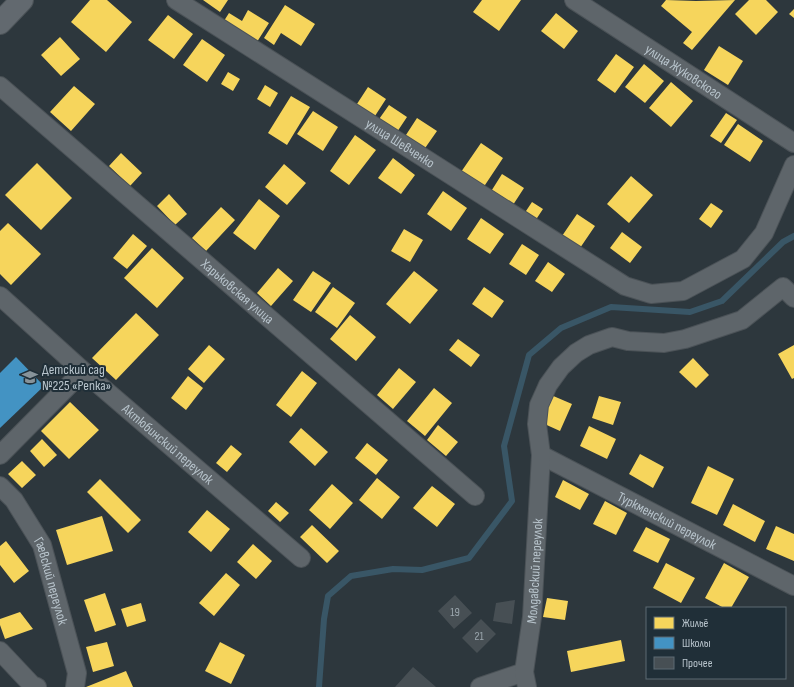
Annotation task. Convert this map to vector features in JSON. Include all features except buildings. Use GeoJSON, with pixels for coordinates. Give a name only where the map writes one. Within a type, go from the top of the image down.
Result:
{"type":"FeatureCollection","features":[{"type":"Feature","properties":{"kind":"main road"},"geometry":{"type":"LineString","coordinates":[[0,23],[22,0]]}},
{"type":"Feature","properties":{"kind":"street","name":"улица Шевченко"},"geometry":{"type":"LineString","coordinates":[[176,0],[625,286],[651,294],[683,291],[743,258],[764,233],[794,165]]}},
{"type":"Feature","properties":{"kind":"street","name":"улица Жуковского"},"geometry":{"type":"LineString","coordinates":[[574,0],[794,143]]}},
{"type":"Feature","properties":{"kind":"street","name":"Харьковская улица"},"geometry":{"type":"LineString","coordinates":[[0,86],[475,496]]}},
{"type":"Feature","properties":{"kind":"street","name":"Молдавский переулок"},"geometry":{"type":"LineString","coordinates":[[525,680],[532,617],[541,455],[537,424],[539,405],[548,385],[561,367],[576,353],[589,345],[612,337],[628,341],[664,343],[685,338],[742,320],[789,293]]}},
{"type":"Feature","properties":{"kind":"street","name":"Актюбинский переулок"},"geometry":{"type":"LineString","coordinates":[[0,296],[83,372],[301,558]]}},
{"type":"Feature","properties":{"kind":"street"},"geometry":{"type":"LineString","coordinates":[[0,455],[83,372]]}},
{"type":"Feature","properties":{"kind":"street","name":"Туркменский переулок"},"geometry":{"type":"LineString","coordinates":[[541,455],[794,586]]}},
{"type":"Feature","properties":{"kind":"street","name":"Гаевский переулок"},"geometry":{"type":"LineString","coordinates":[[0,486],[14,500],[42,545],[77,673],[74,687]]}},
{"type":"Feature","properties":{"kind":"street"},"geometry":{"type":"LineString","coordinates":[[0,651],[32,684],[37,687]]}},
{"type":"Feature","properties":{"kind":"street"},"geometry":{"type":"LineString","coordinates":[[480,687],[525,680]]}},
{"type":"Feature","properties":{"kind":"waterway"},"geometry":{"type":"LineString","coordinates":[[319,687],[324,619],[328,596],[351,576],[393,569],[422,570],[469,558],[512,501],[504,446],[529,355],[561,328],[611,307],[690,312],[722,301],[783,242],[794,236]]}},
{"type":"Feature","properties":{"kind":"place","name":"Детский сад №225 «Репка»"},"geometry":{"type":"Point","coordinates":[30,377]}}]}
